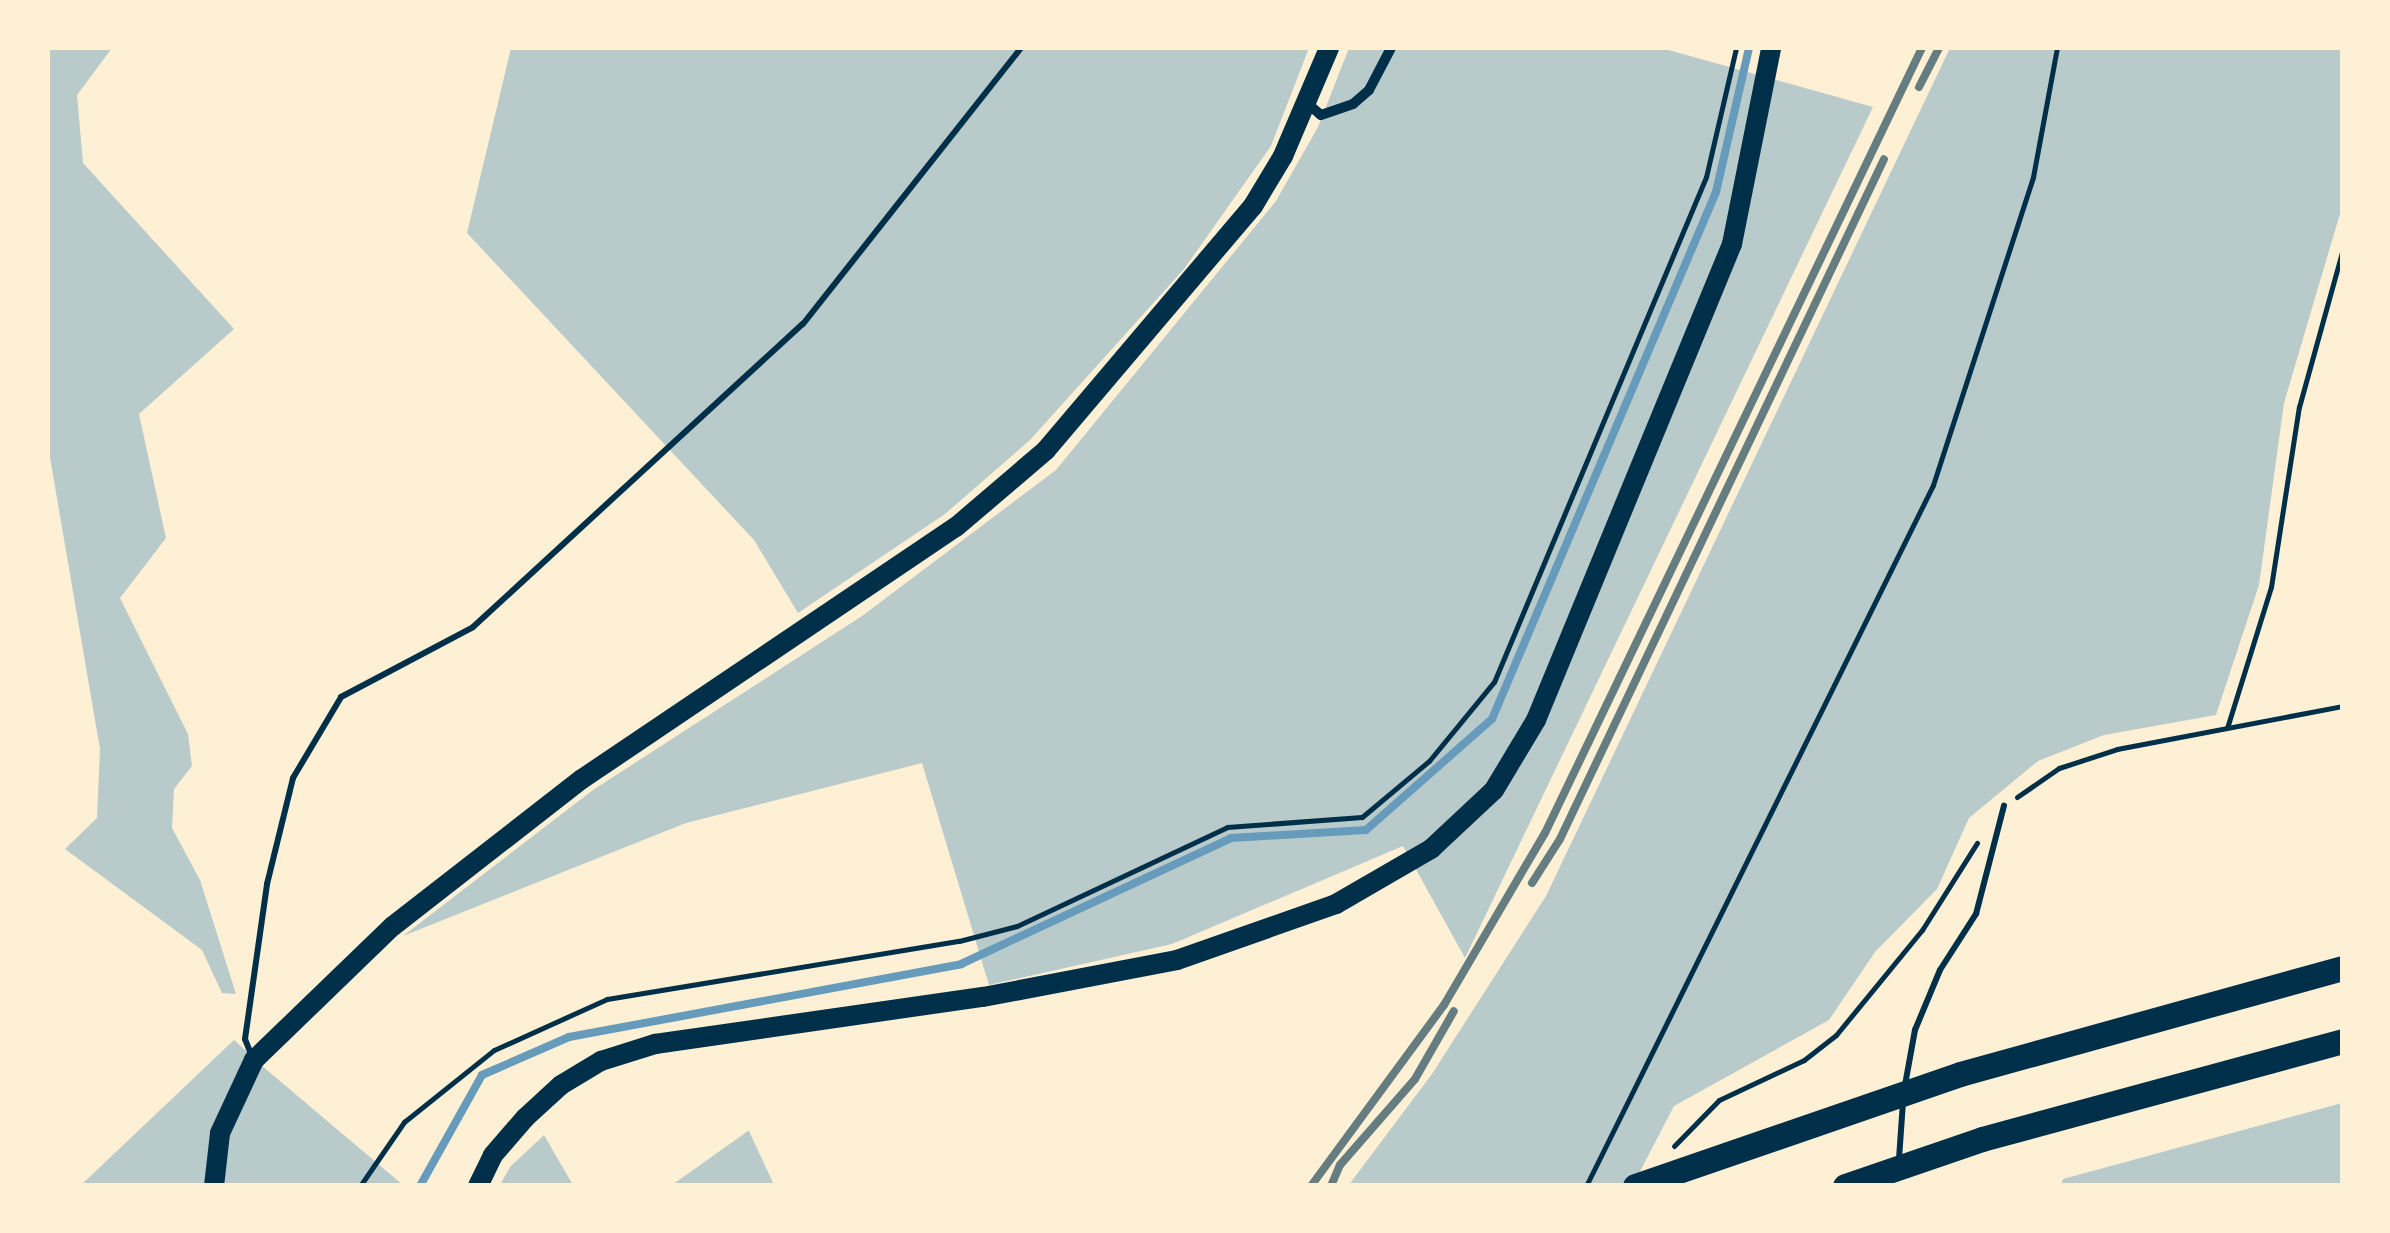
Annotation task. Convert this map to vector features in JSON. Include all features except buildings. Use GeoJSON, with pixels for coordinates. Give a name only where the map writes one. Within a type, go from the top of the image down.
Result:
{"type":"FeatureCollection","features":[{"type":"Feature","properties":{"kind":"highway"},"geometry":{"type":"LineString","coordinates":[[1635,1186],[1960,1074],[2342,968]]}},
{"type":"Feature","properties":{"kind":"highway"},"geometry":{"type":"LineString","coordinates":[[1845,1186],[1982,1138],[2342,1041]]}},
{"type":"Feature","properties":{"kind":"main road"},"geometry":{"type":"LineString","coordinates":[[214,1186],[220,1133],[254,1060],[393,926],[582,779],[956,527],[1046,450],[1253,206],[1307,103],[1329,48]]}},
{"type":"Feature","properties":{"kind":"main road"},"geometry":{"type":"LineString","coordinates":[[478,1186],[493,1155],[525,1118],[561,1084],[601,1061],[655,1044],[982,997],[1177,960],[1336,904],[1431,849],[1494,790],[1536,720],[1732,244],[1772,48]]}},
{"type":"Feature","properties":{"kind":"street"},"geometry":{"type":"LineString","coordinates":[[1307,103],[1321,114],[1353,104],[1391,48]]}},
{"type":"Feature","properties":{"kind":"lane"},"geometry":{"type":"LineString","coordinates":[[254,1060],[245,1039],[266,884],[293,778],[341,697],[473,627],[802,324],[1022,48]]}},
{"type":"Feature","properties":{"kind":"lane"},"geometry":{"type":"LineString","coordinates":[[1896,1186],[1915,1030],[1940,970],[1976,914],[2004,806]]}},
{"type":"Feature","properties":{"kind":"path"},"geometry":{"type":"LineString","coordinates":[[360,1186],[404,1122],[494,1050],[607,999],[959,941],[1017,926],[1227,827],[1362,817],[1440,748],[1494,682],[1599,444],[1706,176],[1736,48]]}},
{"type":"Feature","properties":{"kind":"path"},"geometry":{"type":"LineString","coordinates":[[1586,1186],[1934,485],[2033,177],[2058,48]]}},
{"type":"Feature","properties":{"kind":"path"},"geometry":{"type":"LineString","coordinates":[[2227,728],[2271,587],[2299,407],[2342,252]]}},
{"type":"Feature","properties":{"kind":"path"},"geometry":{"type":"LineString","coordinates":[[1668,1156],[1685,1128],[1718,1100],[1804,1060],[1836,1035],[1922,930],[2004,806],[2059,768],[2117,749],[2342,706]]}},
{"type":"Feature","properties":{"kind":"shaded area"},"geometry":{"type":"Polygon","coordinates":[[[48,48],[112,48],[77,95],[83,163],[234,329],[139,414],[166,538],[120,598],[188,734],[192,766],[174,789],[172,828],[200,880],[236,994],[222,993],[202,950],[65,849],[97,818],[100,749],[48,446],[48,48]]]}},
{"type":"Feature","properties":{"kind":"shaded area"},"geometry":{"type":"Polygon","coordinates":[[[511,48],[1309,48],[1271,146],[1184,269],[1030,440],[945,514],[798,613],[754,540],[467,233],[511,48]]]}},
{"type":"Feature","properties":{"kind":"shaded area"},"geometry":{"type":"Polygon","coordinates":[[[1349,48],[1661,48],[1873,107],[1465,958],[1403,846],[1172,944],[989,985],[922,763],[686,823],[403,936],[593,790],[862,616],[1056,470],[1276,201],[1318,127],[1349,48]]]}},
{"type":"Feature","properties":{"kind":"shaded area"},"geometry":{"type":"Polygon","coordinates":[[[1950,48],[2342,48],[2342,207],[2284,403],[2259,585],[2216,715],[2104,735],[2038,761],[1969,818],[1937,889],[1875,952],[1829,1020],[1674,1106],[1633,1185],[1348,1186],[1432,1074],[1546,896],[1950,48]]]}},
{"type":"Feature","properties":{"kind":"shaded area"},"geometry":{"type":"Polygon","coordinates":[[[234,1040],[268,1071],[403,1185],[80,1186],[234,1040]]]}},
{"type":"Feature","properties":{"kind":"shaded area"},"geometry":{"type":"Polygon","coordinates":[[[2342,1103],[2342,1185],[2061,1185],[2063,1179],[2342,1103]]]}},
{"type":"Feature","properties":{"kind":"shaded area"},"geometry":{"type":"Polygon","coordinates":[[[748,1131],[774,1185],[672,1185],[748,1131]]]}},
{"type":"Feature","properties":{"kind":"shaded area"},"geometry":{"type":"Polygon","coordinates":[[[544,1135],[573,1185],[500,1185],[510,1167],[544,1135]]]}},
{"type":"Feature","properties":{"kind":"waterway"},"geometry":{"type":"LineString","coordinates":[[420,1186],[482,1075],[569,1037],[961,964],[1231,838],[1366,830],[1492,719],[1716,192],[1749,48]]}},
{"type":"Feature","properties":{"kind":"railway"},"geometry":{"type":"LineString","coordinates":[[1311,1186],[1444,1005],[1545,833],[1922,48]]}},
{"type":"Feature","properties":{"kind":"railway"},"geometry":{"type":"LineString","coordinates":[[1919,87],[1939,48]]}},
{"type":"Feature","properties":{"kind":"railway"},"geometry":{"type":"LineString","coordinates":[[1532,883],[1560,839],[1884,159]]}},
{"type":"Feature","properties":{"kind":"railway"},"geometry":{"type":"LineString","coordinates":[[1331,1186],[1340,1165],[1415,1079],[1454,1011]]}}]}
